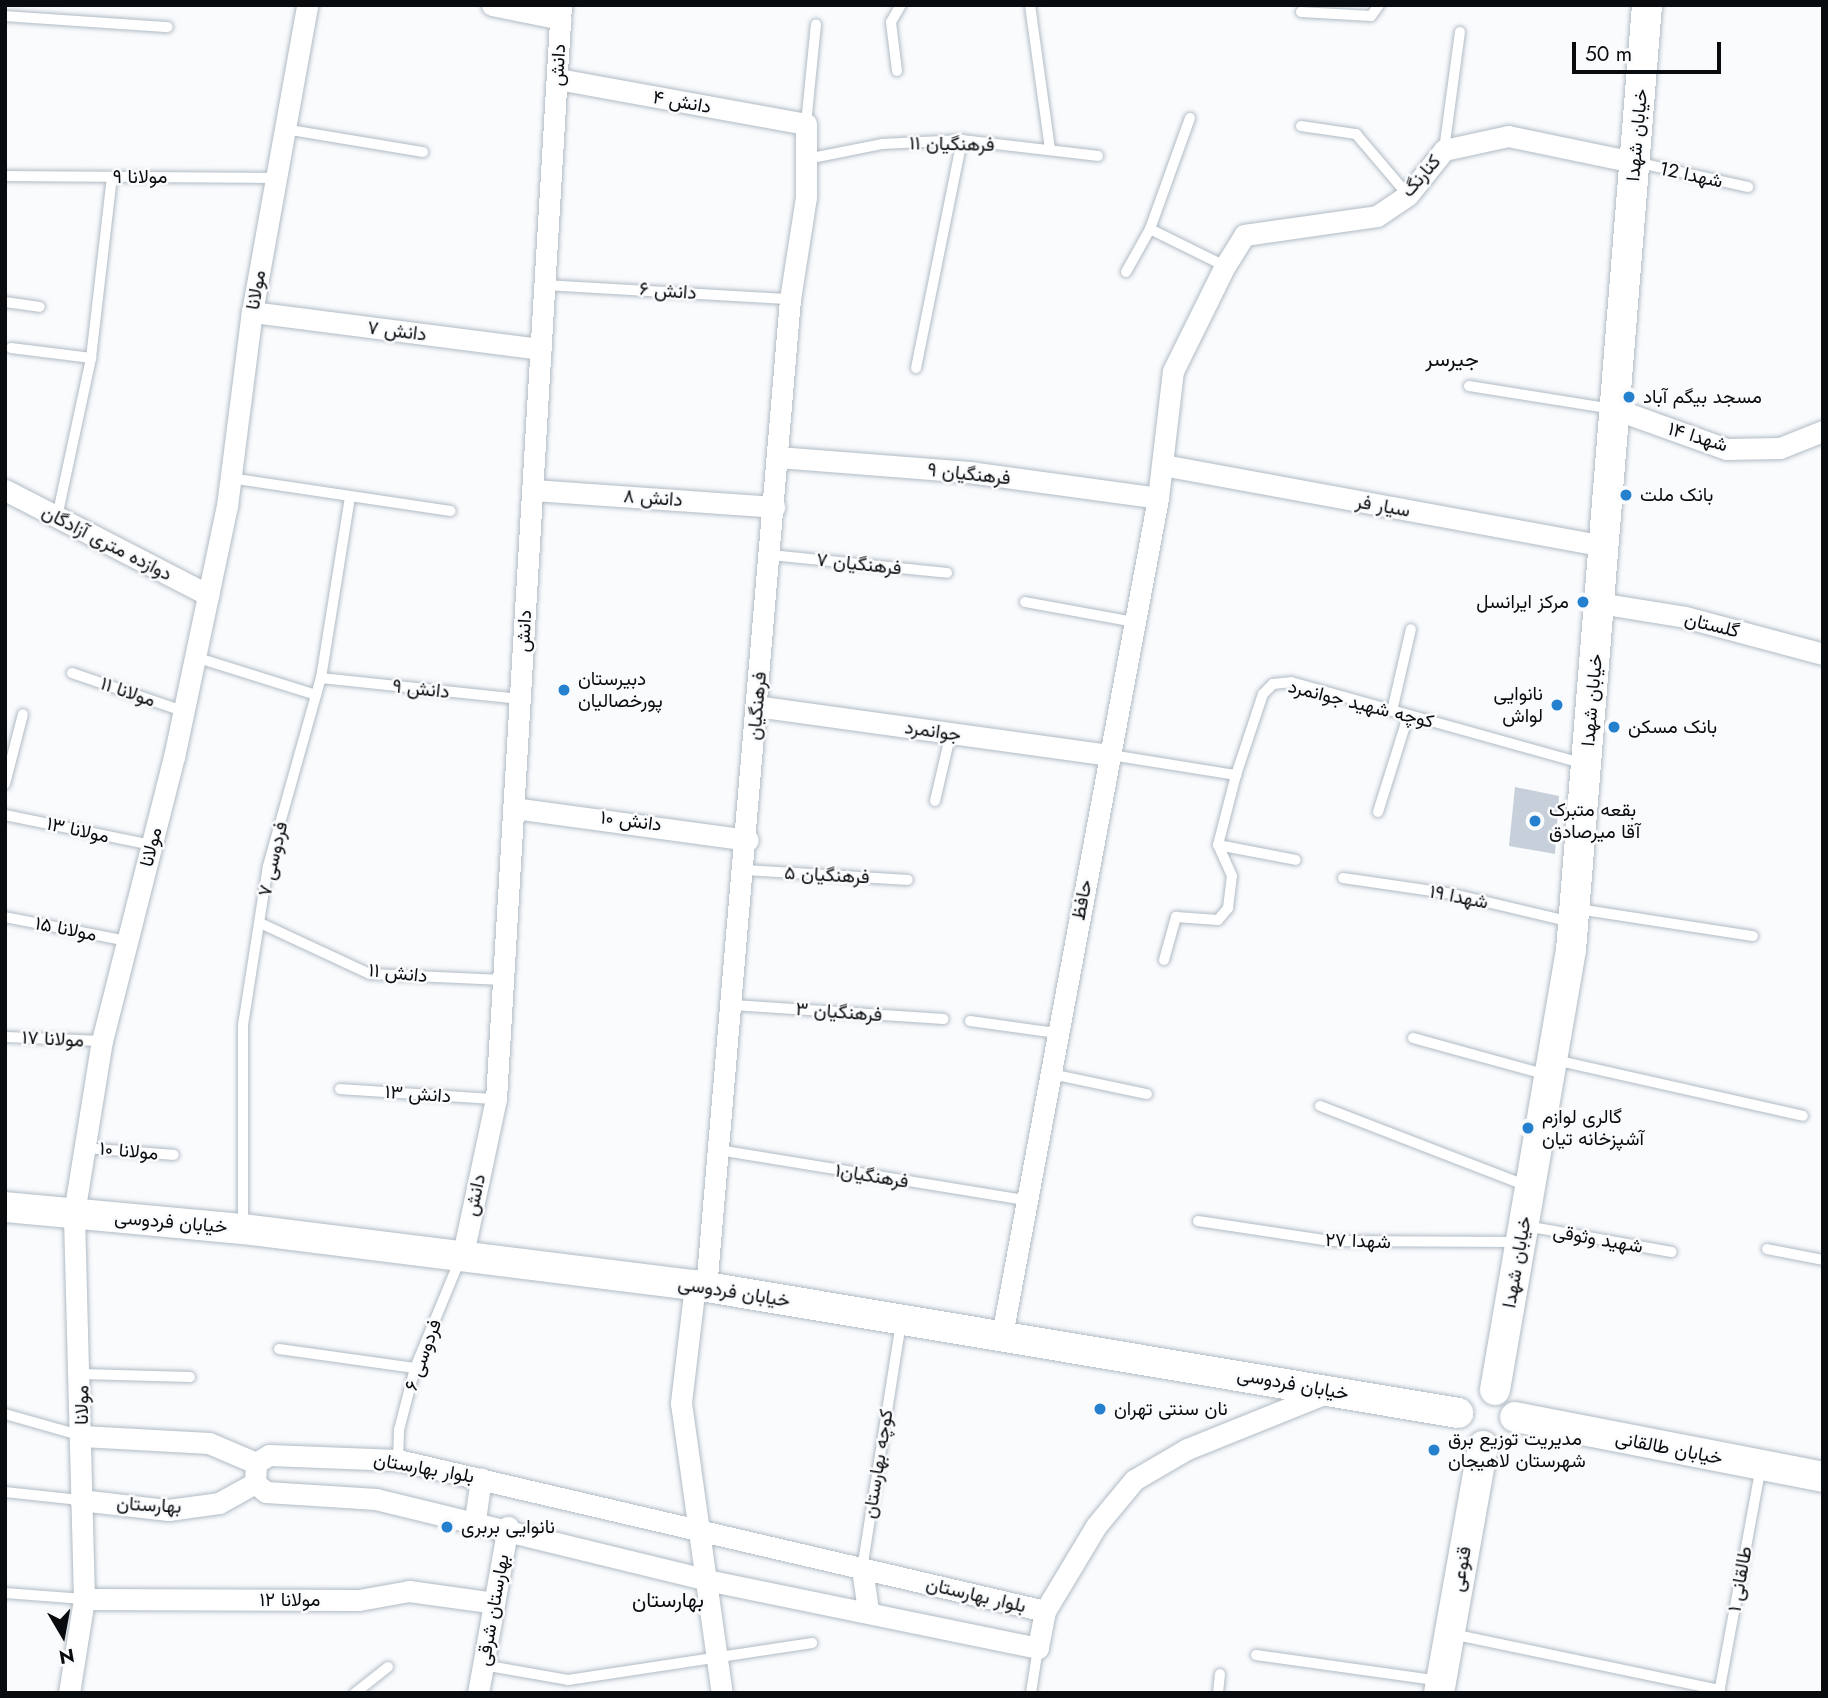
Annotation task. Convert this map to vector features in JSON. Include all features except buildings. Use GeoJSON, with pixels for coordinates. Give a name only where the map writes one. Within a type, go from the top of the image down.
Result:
{"type":"FeatureCollection","features":[{"type":"Feature","properties":{"kind":"main road","name":"خیابان شهدا"},"geometry":{"type":"LineString","coordinates":[[1495,1390],[1551,1067],[1574,916],[1647,5]]}},
{"type":"Feature","properties":{"kind":"main road","name":"خیابان فردوسی"},"geometry":{"type":"LineString","coordinates":[[5,1207],[243,1229],[463,1254],[701,1287],[1334,1390],[1458,1413]]}},
{"type":"Feature","properties":{"kind":"main road"},"geometry":{"type":"LineString","coordinates":[[1495,1390],[1509,1400],[1515,1417],[1504,1439],[1483,1446],[1465,1437],[1458,1413],[1475,1391],[1495,1390]]}},
{"type":"Feature","properties":{"kind":"main road","name":"خیابان طالقانی"},"geometry":{"type":"LineString","coordinates":[[1515,1417],[1823,1476]]}},
{"type":"Feature","properties":{"kind":"main road","name":"قنوعی"},"geometry":{"type":"LineString","coordinates":[[1440,1687],[1483,1446]]}},
{"type":"Feature","properties":{"kind":"street","name":"مولانا"},"geometry":{"type":"LineString","coordinates":[[69,1693],[85,1599],[80,1500],[82,1374],[74,1213],[102,1041],[152,845],[208,595],[230,478],[252,312],[307,5]]}},
{"type":"Feature","properties":{"kind":"street"},"geometry":{"type":"LineString","coordinates":[[492,5],[561,12]]}},
{"type":"Feature","properties":{"kind":"street","name":"دانش"},"geometry":{"type":"LineString","coordinates":[[463,1254],[496,1099],[561,12]]}},
{"type":"Feature","properties":{"kind":"street","name":"دانش ۴"},"geometry":{"type":"LineString","coordinates":[[558,79],[806,124]]}},
{"type":"Feature","properties":{"kind":"street","name":"فرهنگیان"},"geometry":{"type":"LineString","coordinates":[[708,1580],[681,1403],[701,1287],[719,1150],[746,870],[756,706],[771,555],[790,299],[807,159],[806,124]]}},
{"type":"Feature","properties":{"kind":"street","name":"کنارنگ"},"geometry":{"type":"LineString","coordinates":[[1225,266],[1244,235],[1377,216],[1408,195],[1444,150],[1508,136],[1634,162]]}},
{"type":"Feature","properties":{"kind":"street","name":"حافظ"},"geometry":{"type":"LineString","coordinates":[[1002,1335],[1025,1200],[1158,498],[1173,371],[1225,266]]}},
{"type":"Feature","properties":{"kind":"street","name":"دانش ۷"},"geometry":{"type":"LineString","coordinates":[[252,312],[541,349]]}},
{"type":"Feature","properties":{"kind":"street","name":"شهدا ۱۴"},"geometry":{"type":"LineString","coordinates":[[1615,409],[1726,449],[1780,448],[1823,431]]}},
{"type":"Feature","properties":{"kind":"street","name":"فرهنگیان ۹"},"geometry":{"type":"LineString","coordinates":[[778,457],[969,472],[1158,498]]}},
{"type":"Feature","properties":{"kind":"street","name":"سیار فر"},"geometry":{"type":"LineString","coordinates":[[1163,465],[1604,546]]}},
{"type":"Feature","properties":{"kind":"street","name":"دوازده متری آزادگان"},"geometry":{"type":"LineString","coordinates":[[5,490],[208,595]]}},
{"type":"Feature","properties":{"kind":"street","name":"دانش ۸"},"geometry":{"type":"LineString","coordinates":[[533,490],[774,507]]}},
{"type":"Feature","properties":{"kind":"street","name":"گلستان"},"geometry":{"type":"LineString","coordinates":[[1599,603],[1685,617],[1823,654]]}},
{"type":"Feature","properties":{"kind":"street","name":"جوانمرد"},"geometry":{"type":"LineString","coordinates":[[756,706],[1111,755]]}},
{"type":"Feature","properties":{"kind":"street","name":"دانش ۱۰"},"geometry":{"type":"LineString","coordinates":[[514,807],[748,840]]}},
{"type":"Feature","properties":{"kind":"street"},"geometry":{"type":"LineString","coordinates":[[1045,1611],[1096,1526],[1134,1480],[1187,1449],[1334,1390]]}},
{"type":"Feature","properties":{"kind":"street"},"geometry":{"type":"LineString","coordinates":[[82,1436],[209,1443],[256,1473]]}},
{"type":"Feature","properties":{"kind":"street","name":"بلوار بهارستان"},"geometry":{"type":"LineString","coordinates":[[269,1455],[398,1460],[481,1478],[700,1534],[1045,1611],[1038,1648],[868,1610],[708,1580],[508,1527],[376,1499],[266,1492],[256,1473],[269,1455]]}},
{"type":"Feature","properties":{"kind":"street","name":"بهارستان"},"geometry":{"type":"LineString","coordinates":[[80,1500],[168,1510],[219,1503],[256,1473]]}},
{"type":"Feature","properties":{"kind":"street"},"geometry":{"type":"LineString","coordinates":[[475,1520],[481,1478]]}},
{"type":"Feature","properties":{"kind":"street","name":"بهارستان شرقی"},"geometry":{"type":"LineString","coordinates":[[478,1693],[508,1527]]}},
{"type":"Feature","properties":{"kind":"street","name":"کوچه بهارستان"},"geometry":{"type":"LineString","coordinates":[[862,1569],[868,1610]]}},
{"type":"Feature","properties":{"kind":"street"},"geometry":{"type":"LineString","coordinates":[[708,1580],[722,1693]]}},
{"type":"Feature","properties":{"kind":"street","name":"مولانا ۱۲"},"geometry":{"type":"LineString","coordinates":[[85,1599],[359,1600],[409,1591],[494,1603]]}},
{"type":"Feature","properties":{"kind":"lane"},"geometry":{"type":"LineString","coordinates":[[897,71],[891,22],[901,5]]}},
{"type":"Feature","properties":{"kind":"lane"},"geometry":{"type":"LineString","coordinates":[[1030,5],[1050,150]]}},
{"type":"Feature","properties":{"kind":"lane"},"geometry":{"type":"LineString","coordinates":[[1301,12],[1371,16],[1379,5]]}},
{"type":"Feature","properties":{"kind":"lane"},"geometry":{"type":"LineString","coordinates":[[5,16],[168,27]]}},
{"type":"Feature","properties":{"kind":"lane"},"geometry":{"type":"LineString","coordinates":[[806,124],[816,24]]}},
{"type":"Feature","properties":{"kind":"lane"},"geometry":{"type":"LineString","coordinates":[[1444,150],[1461,32]]}},
{"type":"Feature","properties":{"kind":"lane"},"geometry":{"type":"LineString","coordinates":[[1126,272],[1150,229],[1189,118]]}},
{"type":"Feature","properties":{"kind":"lane"},"geometry":{"type":"LineString","coordinates":[[1301,126],[1356,134],[1408,195]]}},
{"type":"Feature","properties":{"kind":"lane"},"geometry":{"type":"LineString","coordinates":[[284,129],[423,152]]}},
{"type":"Feature","properties":{"kind":"lane"},"geometry":{"type":"LineString","coordinates":[[916,368],[962,140]]}},
{"type":"Feature","properties":{"kind":"lane","name":"فرهنگیان ۱۱"},"geometry":{"type":"LineString","coordinates":[[807,159],[882,144],[962,140],[1098,156]]}},
{"type":"Feature","properties":{"kind":"lane","name":"شهدا 12"},"geometry":{"type":"LineString","coordinates":[[1634,162],[1748,187]]}},
{"type":"Feature","properties":{"kind":"lane","name":"مولانا ۹"},"geometry":{"type":"LineString","coordinates":[[5,176],[276,178]]}},
{"type":"Feature","properties":{"kind":"lane"},"geometry":{"type":"LineString","coordinates":[[57,517],[91,358],[112,177]]}},
{"type":"Feature","properties":{"kind":"lane"},"geometry":{"type":"LineString","coordinates":[[1150,229],[1225,266]]}},
{"type":"Feature","properties":{"kind":"lane","name":"دانش ۶"},"geometry":{"type":"LineString","coordinates":[[545,285],[790,299]]}},
{"type":"Feature","properties":{"kind":"lane"},"geometry":{"type":"LineString","coordinates":[[5,302],[40,307]]}},
{"type":"Feature","properties":{"kind":"lane"},"geometry":{"type":"LineString","coordinates":[[11,348],[91,358]]}},
{"type":"Feature","properties":{"kind":"lane"},"geometry":{"type":"LineString","coordinates":[[1469,386],[1615,409]]}},
{"type":"Feature","properties":{"kind":"lane"},"geometry":{"type":"LineString","coordinates":[[230,478],[451,511]]}},
{"type":"Feature","properties":{"kind":"lane","name":"فردوسی ۷"},"geometry":{"type":"LineString","coordinates":[[243,1229],[243,1025],[268,866],[321,678],[350,496]]}},
{"type":"Feature","properties":{"kind":"lane","name":"فرهنگیان ۷"},"geometry":{"type":"LineString","coordinates":[[771,555],[947,573]]}},
{"type":"Feature","properties":{"kind":"lane"},"geometry":{"type":"LineString","coordinates":[[1025,602],[1134,622]]}},
{"type":"Feature","properties":{"kind":"lane"},"geometry":{"type":"LineString","coordinates":[[1392,711],[1411,629]]}},
{"type":"Feature","properties":{"kind":"lane"},"geometry":{"type":"LineString","coordinates":[[195,657],[316,695]]}},
{"type":"Feature","properties":{"kind":"lane","name":"مولانا ۱۱"},"geometry":{"type":"LineString","coordinates":[[72,673],[183,711]]}},
{"type":"Feature","properties":{"kind":"lane","name":"دانش ۹"},"geometry":{"type":"LineString","coordinates":[[321,678],[520,699]]}},
{"type":"Feature","properties":{"kind":"lane","name":"کوچه شهید جوانمرد"},"geometry":{"type":"LineString","coordinates":[[1218,845],[1236,775],[1263,694],[1273,684],[1291,682],[1587,765]]}},
{"type":"Feature","properties":{"kind":"lane"},"geometry":{"type":"LineString","coordinates":[[5,784],[23,714]]}},
{"type":"Feature","properties":{"kind":"lane"},"geometry":{"type":"LineString","coordinates":[[1378,812],[1408,716]]}},
{"type":"Feature","properties":{"kind":"lane"},"geometry":{"type":"LineString","coordinates":[[935,801],[951,733]]}},
{"type":"Feature","properties":{"kind":"lane"},"geometry":{"type":"LineString","coordinates":[[1111,755],[1236,775]]}},
{"type":"Feature","properties":{"kind":"lane","name":"مولانا ۱۳"},"geometry":{"type":"LineString","coordinates":[[5,815],[152,845]]}},
{"type":"Feature","properties":{"kind":"lane"},"geometry":{"type":"LineString","coordinates":[[1218,845],[1296,860]]}},
{"type":"Feature","properties":{"kind":"lane"},"geometry":{"type":"LineString","coordinates":[[1164,960],[1176,917],[1218,920],[1228,908],[1232,876],[1218,845]]}},
{"type":"Feature","properties":{"kind":"lane","name":"فرهنگیان ۵"},"geometry":{"type":"LineString","coordinates":[[746,870],[908,880]]}},
{"type":"Feature","properties":{"kind":"lane","name":"شهدا ۱۹"},"geometry":{"type":"LineString","coordinates":[[1343,878],[1574,916],[1753,936]]}},
{"type":"Feature","properties":{"kind":"lane","name":"مولانا ۱۵"},"geometry":{"type":"LineString","coordinates":[[5,917],[127,941]]}},
{"type":"Feature","properties":{"kind":"lane","name":"دانش ۱۱"},"geometry":{"type":"LineString","coordinates":[[260,923],[370,974],[503,980]]}},
{"type":"Feature","properties":{"kind":"lane","name":"فرهنگیان ۳"},"geometry":{"type":"LineString","coordinates":[[733,1005],[944,1019]]}},
{"type":"Feature","properties":{"kind":"lane"},"geometry":{"type":"LineString","coordinates":[[970,1021],[1057,1033]]}},
{"type":"Feature","properties":{"kind":"lane","name":"مولانا ۱۷"},"geometry":{"type":"LineString","coordinates":[[5,1037],[102,1041]]}},
{"type":"Feature","properties":{"kind":"lane"},"geometry":{"type":"LineString","coordinates":[[1413,1038],[1803,1116]]}},
{"type":"Feature","properties":{"kind":"lane"},"geometry":{"type":"LineString","coordinates":[[1051,1074],[1147,1094]]}},
{"type":"Feature","properties":{"kind":"lane","name":"دانش ۱۳"},"geometry":{"type":"LineString","coordinates":[[340,1089],[496,1099]]}},
{"type":"Feature","properties":{"kind":"lane"},"geometry":{"type":"LineString","coordinates":[[1321,1106],[1530,1187]]}},
{"type":"Feature","properties":{"kind":"lane","name":"مولانا ۱۰"},"geometry":{"type":"LineString","coordinates":[[84,1148],[174,1155]]}},
{"type":"Feature","properties":{"kind":"lane","name":"فرهنگیان۱"},"geometry":{"type":"LineString","coordinates":[[719,1150],[1025,1200]]}},
{"type":"Feature","properties":{"kind":"lane","name":"۲۷ شهدا"},"geometry":{"type":"LineString","coordinates":[[1198,1221],[1330,1241],[1522,1234]]}},
{"type":"Feature","properties":{"kind":"lane","name":"شهید وثوقی"},"geometry":{"type":"LineString","coordinates":[[1522,1234],[1672,1252]]}},
{"type":"Feature","properties":{"kind":"lane"},"geometry":{"type":"LineString","coordinates":[[1767,1249],[1823,1260]]}},
{"type":"Feature","properties":{"kind":"lane","name":"فردوسی ۶"},"geometry":{"type":"LineString","coordinates":[[398,1460],[399,1430],[415,1368],[463,1254]]}},
{"type":"Feature","properties":{"kind":"lane","name":"کوچه بهارستان"},"geometry":{"type":"LineString","coordinates":[[862,1569],[902,1319]]}},
{"type":"Feature","properties":{"kind":"lane"},"geometry":{"type":"LineString","coordinates":[[279,1349],[415,1368]]}},
{"type":"Feature","properties":{"kind":"lane"},"geometry":{"type":"LineString","coordinates":[[82,1374],[190,1377]]}},
{"type":"Feature","properties":{"kind":"lane"},"geometry":{"type":"LineString","coordinates":[[5,1414],[82,1436]]}},
{"type":"Feature","properties":{"kind":"lane","name":"طالقانی ۱"},"geometry":{"type":"LineString","coordinates":[[1719,1691],[1760,1466]]}},
{"type":"Feature","properties":{"kind":"lane"},"geometry":{"type":"LineString","coordinates":[[5,1492],[80,1500]]}},
{"type":"Feature","properties":{"kind":"lane"},"geometry":{"type":"LineString","coordinates":[[5,1593],[85,1599]]}},
{"type":"Feature","properties":{"kind":"lane"},"geometry":{"type":"LineString","coordinates":[[1450,1634],[1719,1691]]}},
{"type":"Feature","properties":{"kind":"lane"},"geometry":{"type":"LineString","coordinates":[[482,1665],[568,1680],[812,1643]]}},
{"type":"Feature","properties":{"kind":"lane"},"geometry":{"type":"LineString","coordinates":[[1031,1693],[1038,1648]]}},
{"type":"Feature","properties":{"kind":"lane"},"geometry":{"type":"LineString","coordinates":[[1256,1655],[1440,1687]]}},
{"type":"Feature","properties":{"kind":"lane"},"geometry":{"type":"LineString","coordinates":[[355,1693],[388,1667]]}},
{"type":"Feature","properties":{"kind":"lane"},"geometry":{"type":"LineString","coordinates":[[1218,1693],[1220,1674]]}},
{"type":"Feature","properties":{"kind":"place","name":"مسجد بیگم آباد"},"geometry":{"type":"Point","coordinates":[1629,397]}},
{"type":"Feature","properties":{"kind":"place","name":"بانک ملت"},"geometry":{"type":"Point","coordinates":[1626,495]}},
{"type":"Feature","properties":{"kind":"place","name":"مرکز ایرانسل"},"geometry":{"type":"Point","coordinates":[1583,602]}},
{"type":"Feature","properties":{"kind":"place","name":"دبیرستان پورخصالیان"},"geometry":{"type":"Point","coordinates":[564,690]}},
{"type":"Feature","properties":{"kind":"place","name":"نانوایی لواش"},"geometry":{"type":"Point","coordinates":[1557,705]}},
{"type":"Feature","properties":{"kind":"place","name":"بانک مسکن"},"geometry":{"type":"Point","coordinates":[1614,727]}},
{"type":"Feature","properties":{"kind":"place","name":"بقعه متبرک آقا میرصادق"},"geometry":{"type":"Point","coordinates":[1535,821]}},
{"type":"Feature","properties":{"kind":"place","name":"گالری لوازم آشپزخانه تیان"},"geometry":{"type":"Point","coordinates":[1528,1128]}},
{"type":"Feature","properties":{"kind":"place","name":"نان سنتی تهران"},"geometry":{"type":"Point","coordinates":[1100,1409]}},
{"type":"Feature","properties":{"kind":"place","name":"مدیریت توزیع برق شهرستان لاهیجان"},"geometry":{"type":"Point","coordinates":[1434,1450]}},
{"type":"Feature","properties":{"kind":"place","name":"نانوایی بربری"},"geometry":{"type":"Point","coordinates":[447,1527]}},
{"type":"Feature","properties":{"kind":"district","name":"جیرسر"},"geometry":{"type":"Point","coordinates":[1452,359]}},
{"type":"Feature","properties":{"kind":"district","name":"بهارستان"},"geometry":{"type":"Point","coordinates":[668,1600]}}]}
